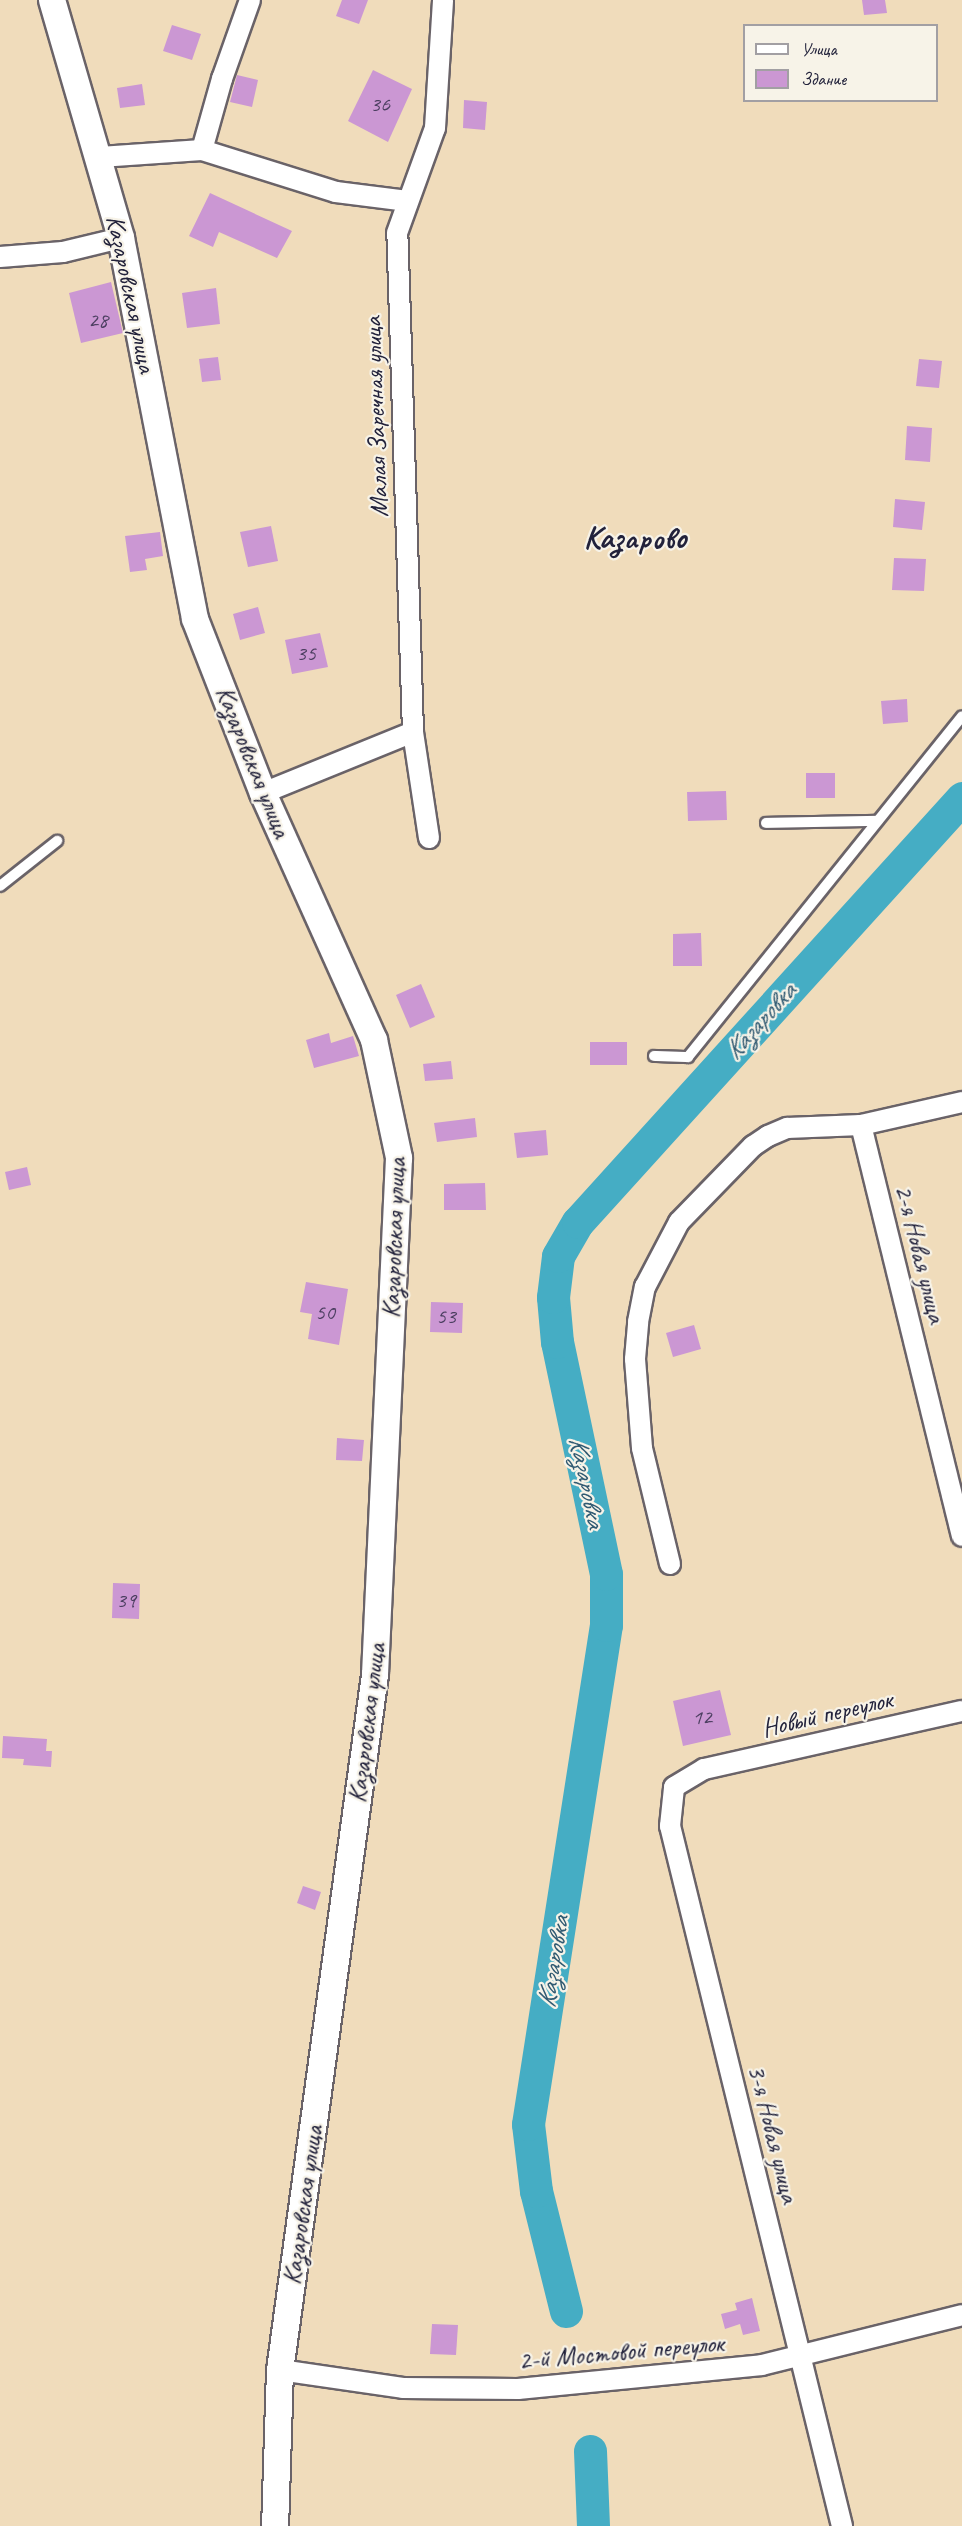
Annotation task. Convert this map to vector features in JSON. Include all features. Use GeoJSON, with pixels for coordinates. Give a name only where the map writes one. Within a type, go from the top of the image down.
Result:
{"type":"FeatureCollection","features":[{"type":"Feature","properties":{"kind":"street","name":"Казаровская улица"},"geometry":{"type":"LineString","coordinates":[[52,0],[121,238],[195,619],[263,793],[374,1040],[399,1158],[375,1675],[280,2370],[275,2526]]}},
{"type":"Feature","properties":{"kind":"street"},"geometry":{"type":"LineString","coordinates":[[202,150],[222,79],[250,0]]}},
{"type":"Feature","properties":{"kind":"street","name":"Малая Заречная улица"},"geometry":{"type":"LineString","coordinates":[[429,838],[413,732],[397,234],[435,128],[443,0]]}},
{"type":"Feature","properties":{"kind":"street"},"geometry":{"type":"LineString","coordinates":[[99,157],[202,150],[336,192],[407,201]]}},
{"type":"Feature","properties":{"kind":"street"},"geometry":{"type":"LineString","coordinates":[[0,257],[63,252],[121,238]]}},
{"type":"Feature","properties":{"kind":"street"},"geometry":{"type":"LineString","coordinates":[[263,793],[413,732]]}},
{"type":"Feature","properties":{"kind":"street"},"geometry":{"type":"LineString","coordinates":[[670,1564],[642,1448],[635,1359],[638,1322],[645,1287],[680,1222],[753,1146],[787,1128],[861,1125],[962,1102]]}},
{"type":"Feature","properties":{"kind":"street","name":"2-я Новая улица"},"geometry":{"type":"LineString","coordinates":[[861,1125],[962,1536]]}},
{"type":"Feature","properties":{"kind":"street","name":"Новый переулок"},"geometry":{"type":"LineString","coordinates":[[704,1769],[962,1711]]}},
{"type":"Feature","properties":{"kind":"street","name":"3-я Новая улица"},"geometry":{"type":"LineString","coordinates":[[704,1769],[674,1787],[670,1826],[843,2526]]}},
{"type":"Feature","properties":{"kind":"street","name":"2-й Мостовой переулок"},"geometry":{"type":"LineString","coordinates":[[280,2370],[404,2388],[518,2390],[762,2365],[962,2315]]}},
{"type":"Feature","properties":{"kind":"lane"},"geometry":{"type":"LineString","coordinates":[[654,1056],[688,1057],[875,821],[962,716]]}},
{"type":"Feature","properties":{"kind":"lane"},"geometry":{"type":"LineString","coordinates":[[766,824],[875,821]]}},
{"type":"Feature","properties":{"kind":"lane"},"geometry":{"type":"LineString","coordinates":[[0,886],[57,841]]}},
{"type":"Feature","properties":{"kind":"building"},"geometry":{"type":"Polygon","coordinates":[[[342,0],[368,0],[359,24],[336,16],[342,0]]]}},
{"type":"Feature","properties":{"kind":"building"},"geometry":{"type":"Polygon","coordinates":[[[862,0],[885,0],[887,13],[864,15],[862,0]]]}},
{"type":"Feature","properties":{"kind":"building"},"geometry":{"type":"Polygon","coordinates":[[[172,25],[201,34],[192,60],[163,51],[172,25]]]}},
{"type":"Feature","properties":{"kind":"building"},"geometry":{"type":"Polygon","coordinates":[[[373,70],[412,89],[388,142],[348,121],[373,70]]]}},
{"type":"Feature","properties":{"kind":"building"},"geometry":{"type":"Polygon","coordinates":[[[237,75],[258,80],[252,107],[230,102],[237,75]]]}},
{"type":"Feature","properties":{"kind":"building"},"geometry":{"type":"Polygon","coordinates":[[[142,84],[145,105],[120,108],[117,88],[142,84]]]}},
{"type":"Feature","properties":{"kind":"building"},"geometry":{"type":"Polygon","coordinates":[[[464,100],[487,102],[485,130],[463,128],[464,100]]]}},
{"type":"Feature","properties":{"kind":"building"},"geometry":{"type":"Polygon","coordinates":[[[210,193],[292,231],[277,258],[219,232],[213,247],[189,236],[210,193]]]}},
{"type":"Feature","properties":{"kind":"building"},"geometry":{"type":"Polygon","coordinates":[[[111,282],[123,333],[81,343],[69,293],[111,282]]]}},
{"type":"Feature","properties":{"kind":"building"},"geometry":{"type":"Polygon","coordinates":[[[216,288],[220,324],[187,328],[182,293],[216,288]]]}},
{"type":"Feature","properties":{"kind":"building"},"geometry":{"type":"Polygon","coordinates":[[[218,357],[221,380],[202,382],[199,359],[218,357]]]}},
{"type":"Feature","properties":{"kind":"building"},"geometry":{"type":"Polygon","coordinates":[[[919,359],[942,361],[939,388],[916,386],[919,359]]]}},
{"type":"Feature","properties":{"kind":"building"},"geometry":{"type":"Polygon","coordinates":[[[907,426],[932,428],[930,462],[905,460],[907,426]]]}},
{"type":"Feature","properties":{"kind":"building"},"geometry":{"type":"Polygon","coordinates":[[[895,499],[925,502],[922,530],[893,527],[895,499]]]}},
{"type":"Feature","properties":{"kind":"building"},"geometry":{"type":"Polygon","coordinates":[[[271,526],[278,561],[248,567],[240,532],[271,526]]]}},
{"type":"Feature","properties":{"kind":"building"},"geometry":{"type":"Polygon","coordinates":[[[160,532],[163,556],[145,559],[147,570],[130,572],[125,536],[160,532]]]}},
{"type":"Feature","properties":{"kind":"building"},"geometry":{"type":"Polygon","coordinates":[[[894,558],[926,559],[924,591],[892,590],[894,558]]]}},
{"type":"Feature","properties":{"kind":"building"},"geometry":{"type":"Polygon","coordinates":[[[258,607],[265,633],[240,640],[233,614],[258,607]]]}},
{"type":"Feature","properties":{"kind":"building"},"geometry":{"type":"Polygon","coordinates":[[[320,633],[328,667],[292,674],[285,640],[320,633]]]}},
{"type":"Feature","properties":{"kind":"building"},"geometry":{"type":"Polygon","coordinates":[[[907,699],[908,722],[883,724],[881,701],[907,699]]]}},
{"type":"Feature","properties":{"kind":"building"},"geometry":{"type":"Polygon","coordinates":[[[806,773],[835,773],[835,798],[806,798],[806,773]]]}},
{"type":"Feature","properties":{"kind":"building"},"geometry":{"type":"Polygon","coordinates":[[[726,791],[727,820],[688,821],[687,792],[726,791]]]}},
{"type":"Feature","properties":{"kind":"building"},"geometry":{"type":"Polygon","coordinates":[[[701,933],[702,966],[673,966],[673,934],[701,933]]]}},
{"type":"Feature","properties":{"kind":"building"},"geometry":{"type":"Polygon","coordinates":[[[421,984],[435,1017],[410,1028],[396,995],[421,984]]]}},
{"type":"Feature","properties":{"kind":"building"},"geometry":{"type":"Polygon","coordinates":[[[329,1033],[331,1043],[353,1036],[359,1056],[314,1068],[306,1040],[329,1033]]]}},
{"type":"Feature","properties":{"kind":"building"},"geometry":{"type":"Polygon","coordinates":[[[590,1042],[627,1042],[627,1065],[590,1065],[590,1042]]]}},
{"type":"Feature","properties":{"kind":"building"},"geometry":{"type":"Polygon","coordinates":[[[451,1061],[453,1079],[425,1081],[423,1064],[451,1061]]]}},
{"type":"Feature","properties":{"kind":"building"},"geometry":{"type":"Polygon","coordinates":[[[475,1118],[477,1137],[437,1142],[434,1123],[475,1118]]]}},
{"type":"Feature","properties":{"kind":"building"},"geometry":{"type":"Polygon","coordinates":[[[546,1130],[548,1155],[517,1158],[514,1133],[546,1130]]]}},
{"type":"Feature","properties":{"kind":"building"},"geometry":{"type":"Polygon","coordinates":[[[27,1167],[31,1185],[9,1190],[5,1172],[27,1167]]]}},
{"type":"Feature","properties":{"kind":"building"},"geometry":{"type":"Polygon","coordinates":[[[485,1183],[486,1210],[444,1210],[444,1184],[485,1183]]]}},
{"type":"Feature","properties":{"kind":"building"},"geometry":{"type":"Polygon","coordinates":[[[306,1282],[348,1289],[339,1345],[308,1339],[312,1314],[300,1312],[306,1282]]]}},
{"type":"Feature","properties":{"kind":"building"},"geometry":{"type":"Polygon","coordinates":[[[431,1302],[463,1303],[462,1333],[430,1332],[431,1302]]]}},
{"type":"Feature","properties":{"kind":"building"},"geometry":{"type":"Polygon","coordinates":[[[694,1325],[701,1349],[673,1357],[666,1333],[694,1325]]]}},
{"type":"Feature","properties":{"kind":"building"},"geometry":{"type":"Polygon","coordinates":[[[337,1438],[364,1440],[362,1461],[336,1460],[337,1438]]]}},
{"type":"Feature","properties":{"kind":"building"},"geometry":{"type":"Polygon","coordinates":[[[113,1583],[140,1584],[139,1619],[112,1618],[113,1583]]]}},
{"type":"Feature","properties":{"kind":"building"},"geometry":{"type":"Polygon","coordinates":[[[720,1690],[731,1735],[683,1746],[673,1701],[720,1690]]]}},
{"type":"Feature","properties":{"kind":"building"},"geometry":{"type":"Polygon","coordinates":[[[3,1736],[47,1739],[46,1751],[52,1751],[51,1767],[23,1765],[24,1759],[2,1758],[3,1736]]]}},
{"type":"Feature","properties":{"kind":"building"},"geometry":{"type":"Polygon","coordinates":[[[303,1886],[321,1892],[315,1910],[297,1903],[303,1886]]]}},
{"type":"Feature","properties":{"kind":"building"},"geometry":{"type":"Polygon","coordinates":[[[752,2298],[760,2331],[743,2335],[740,2324],[725,2329],[721,2314],[737,2310],[735,2303],[752,2298]]]}},
{"type":"Feature","properties":{"kind":"building"},"geometry":{"type":"Polygon","coordinates":[[[432,2324],[458,2325],[456,2355],[430,2354],[432,2324]]]}},
{"type":"Feature","properties":{"kind":"waterway","name":"Казаровка"},"geometry":{"type":"LineString","coordinates":[[566,2311],[536,2191],[528,2124],[606,1625],[606,1574],[557,1342],[553,1297],[558,1256],[578,1222],[962,798]]}},
{"type":"Feature","properties":{"kind":"waterway","name":"Казаровка"},"geometry":{"type":"LineString","coordinates":[[590,2451],[593,2526]]}},
{"type":"Feature","properties":{"kind":"district","name":"Казарово"},"geometry":{"type":"Point","coordinates":[635,538]}}]}
